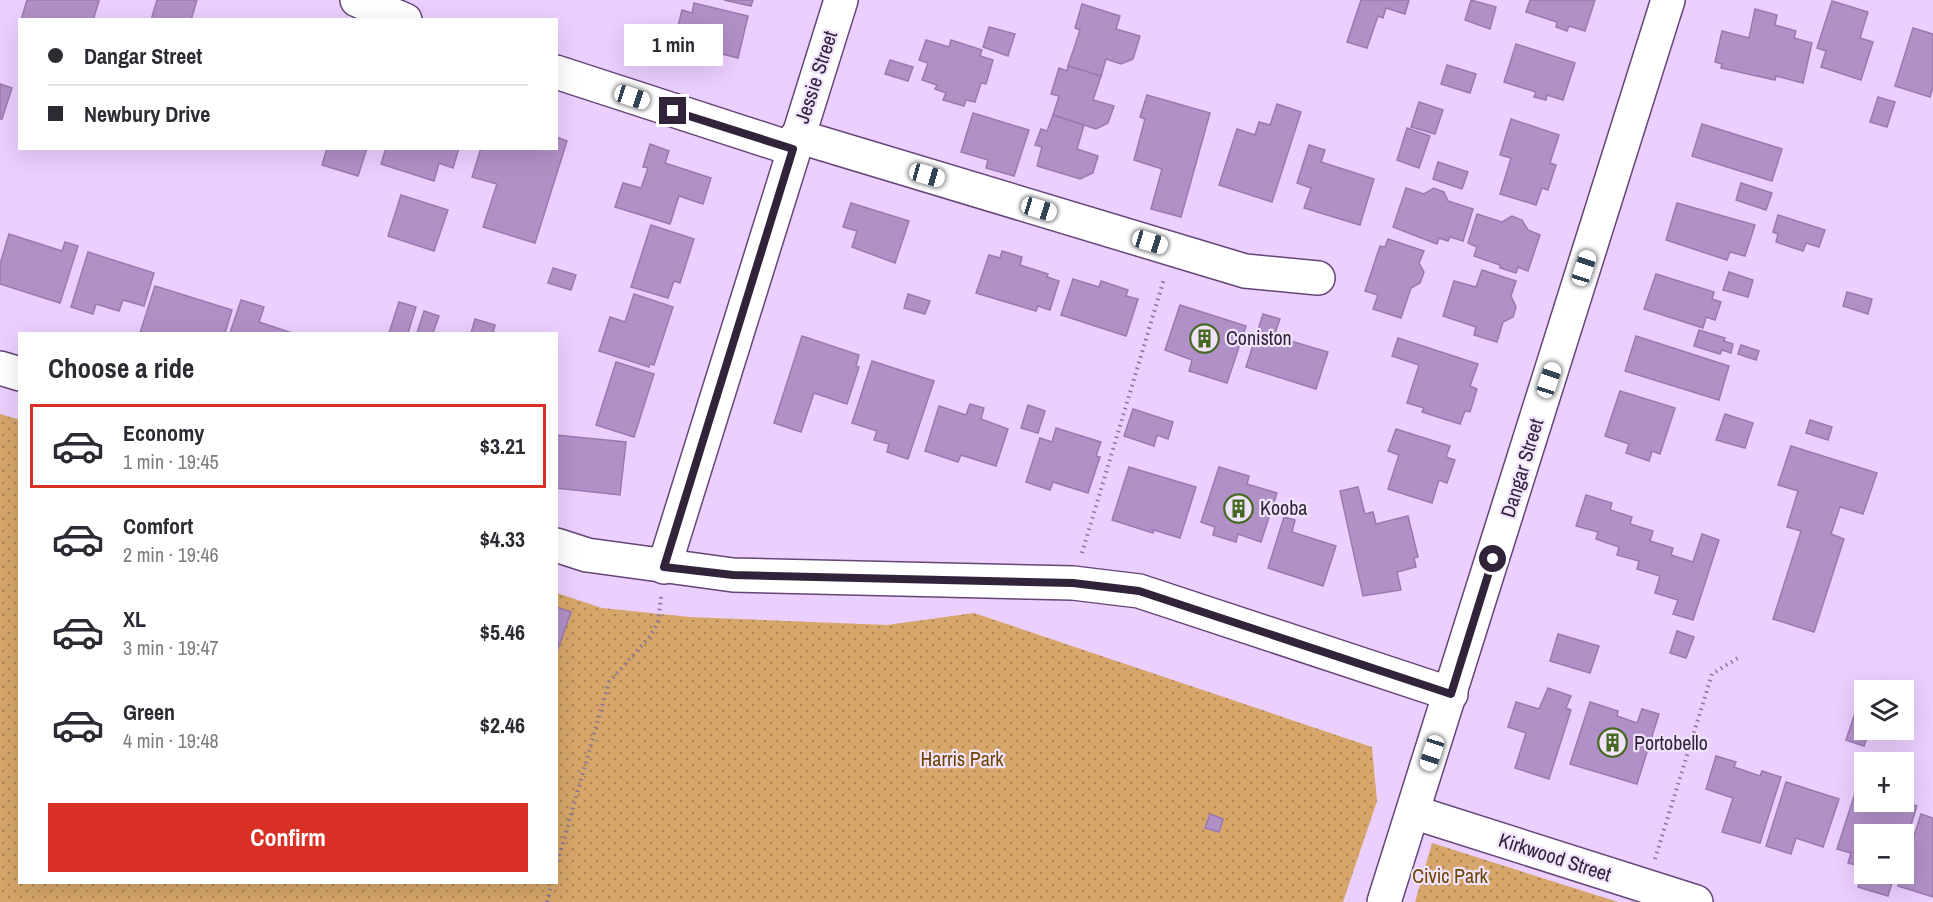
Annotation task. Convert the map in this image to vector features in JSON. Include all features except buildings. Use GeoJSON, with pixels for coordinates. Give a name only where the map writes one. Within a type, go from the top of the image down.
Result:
{"type":"FeatureCollection","features":[{"type":"Feature","properties":{"kind":"street"},"geometry":{"type":"LineString","coordinates":[[357,0],[400,18]]}},
{"type":"Feature","properties":{"kind":"street","name":"Jessie Street"},"geometry":{"type":"LineString","coordinates":[[663,579],[795,142],[841,0]]}},
{"type":"Feature","properties":{"kind":"street","name":"Dangar Street"},"geometry":{"type":"LineString","coordinates":[[1384,902],[1668,0]]}},
{"type":"Feature","properties":{"kind":"street"},"geometry":{"type":"LineString","coordinates":[[558,73],[1245,271],[1318,278]]}},
{"type":"Feature","properties":{"kind":"street"},"geometry":{"type":"LineString","coordinates":[[0,368],[18,373]]}},
{"type":"Feature","properties":{"kind":"street"},"geometry":{"type":"LineString","coordinates":[[558,546],[663,579],[733,575],[1073,583],[1139,591],[1451,694]]}},
{"type":"Feature","properties":{"kind":"street","name":"Kirkwood Street"},"geometry":{"type":"LineString","coordinates":[[1413,812],[1696,902]]}},
{"type":"Feature","properties":{"kind":"path"},"geometry":{"type":"LineString","coordinates":[[1081,555],[1163,283]]}},
{"type":"Feature","properties":{"kind":"path"},"geometry":{"type":"LineString","coordinates":[[558,860],[609,682],[651,635],[658,622],[663,579]]}},
{"type":"Feature","properties":{"kind":"path"},"geometry":{"type":"LineString","coordinates":[[1652,867],[1712,674],[1741,656]]}},
{"type":"Feature","properties":{"kind":"path"},"geometry":{"type":"LineString","coordinates":[[547,902],[552,884]]}},
{"type":"Feature","properties":{"kind":"green space","name":"Harris Park"},"geometry":{"type":"Polygon","coordinates":[[[0,414],[18,419],[18,884],[558,884],[558,593],[602,608],[690,617],[887,625],[974,613],[1372,747],[1377,801],[1343,902],[0,902],[0,414]]]}},
{"type":"Feature","properties":{"kind":"green space","name":"Civic Park"},"geometry":{"type":"Polygon","coordinates":[[[1432,843],[1618,902],[1415,902],[1432,843]]]}},
{"type":"Feature","properties":{"kind":"place","name":"Coniston"},"geometry":{"type":"Point","coordinates":[1205,338]}},
{"type":"Feature","properties":{"kind":"place","name":"Kooba"},"geometry":{"type":"Point","coordinates":[1239,508]}},
{"type":"Feature","properties":{"kind":"place","name":"Portobello"},"geometry":{"type":"Point","coordinates":[1613,743]}},
{"type":"Feature","properties":{"kind":"route"},"geometry":{"type":"LineString","coordinates":[[673,111],[793,149],[664,567],[733,575],[1073,583],[1139,591],[1451,694],[1493,559]]}}]}
